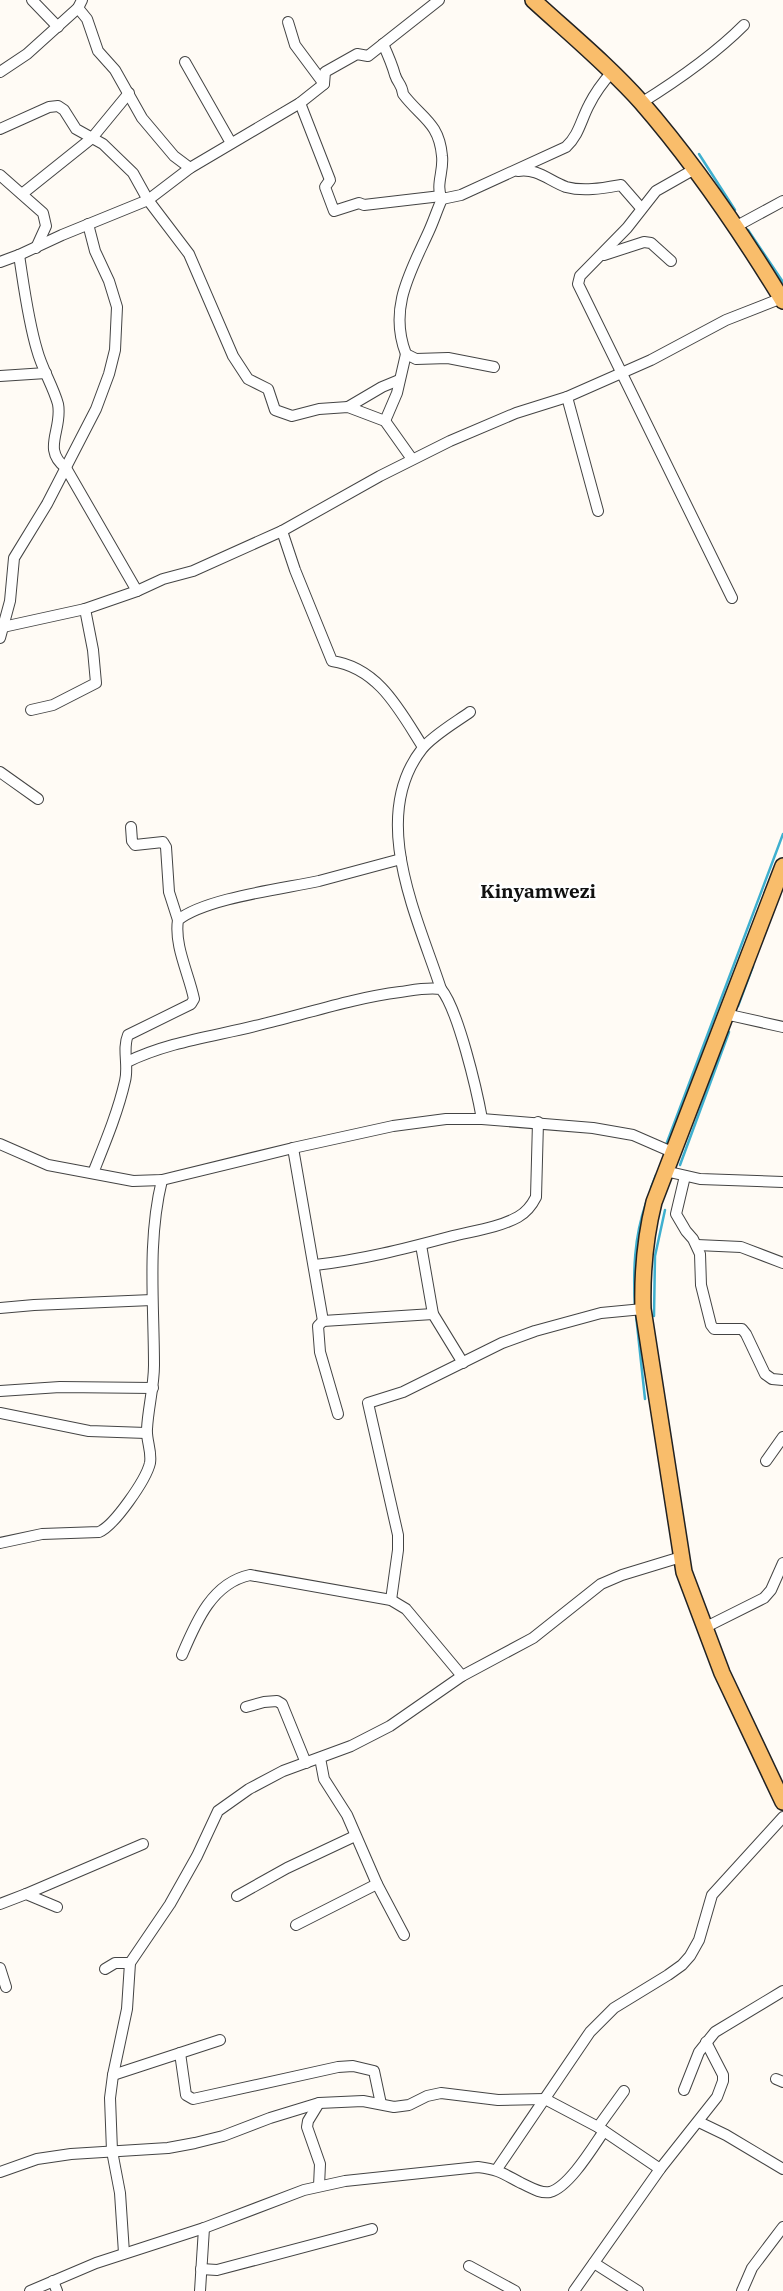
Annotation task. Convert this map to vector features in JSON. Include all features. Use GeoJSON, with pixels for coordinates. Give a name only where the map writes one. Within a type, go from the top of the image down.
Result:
{"type":"FeatureCollection","features":[{"type":"Feature","properties":{"kind":"main road"},"geometry":{"type":"LineString","coordinates":[[533,0],[612,72],[641,103],[735,227],[782,300]]}},
{"type":"Feature","properties":{"kind":"main road"},"geometry":{"type":"LineString","coordinates":[[783,866],[654,1202],[642,1267],[643,1309],[684,1572],[722,1672],[783,1802]]}},
{"type":"Feature","properties":{"kind":"street"},"geometry":{"type":"LineString","coordinates":[[32,0],[58,27]]}},
{"type":"Feature","properties":{"kind":"street"},"geometry":{"type":"LineString","coordinates":[[0,262],[19,256],[88,224],[148,200],[190,168],[300,102],[324,84],[325,72],[357,54],[368,56],[439,0]]}},
{"type":"Feature","properties":{"kind":"street"},"geometry":{"type":"LineString","coordinates":[[0,72],[27,54],[58,27],[80,4],[98,51],[115,70],[142,118],[174,156],[190,168]]}},
{"type":"Feature","properties":{"kind":"street"},"geometry":{"type":"LineString","coordinates":[[288,22],[294,45],[324,84]]}},
{"type":"Feature","properties":{"kind":"street"},"geometry":{"type":"LineString","coordinates":[[641,103],[682,78],[744,25]]}},
{"type":"Feature","properties":{"kind":"street"},"geometry":{"type":"LineString","coordinates":[[383,44],[394,66],[403,94],[435,130],[442,157],[439,190],[442,197],[402,291],[401,336],[406,354],[397,393],[385,421]]}},
{"type":"Feature","properties":{"kind":"street"},"geometry":{"type":"LineString","coordinates":[[185,62],[231,143]]}},
{"type":"Feature","properties":{"kind":"street"},"geometry":{"type":"LineString","coordinates":[[300,102],[330,180],[325,188],[334,211],[359,203],[364,205],[461,195],[552,154],[573,140],[588,106],[598,89],[612,72]]}},
{"type":"Feature","properties":{"kind":"street"},"geometry":{"type":"LineString","coordinates":[[22,194],[92,138],[129,93]]}},
{"type":"Feature","properties":{"kind":"street"},"geometry":{"type":"LineString","coordinates":[[0,129],[36,112],[58,106],[64,110],[76,129],[108,148],[133,173],[148,200],[188,254],[232,356],[248,379],[268,389],[275,410],[292,416],[319,409],[348,407],[385,421],[412,459]]}},
{"type":"Feature","properties":{"kind":"street"},"geometry":{"type":"LineString","coordinates":[[512,172],[526,170],[540,173],[565,186],[578,189],[601,189],[621,185],[641,208]]}},
{"type":"Feature","properties":{"kind":"street"},"geometry":{"type":"LineString","coordinates":[[693,170],[656,191],[627,228],[580,276],[578,284],[732,598]]}},
{"type":"Feature","properties":{"kind":"street"},"geometry":{"type":"LineString","coordinates":[[0,175],[43,213],[46,226],[36,248]]}},
{"type":"Feature","properties":{"kind":"street"},"geometry":{"type":"LineString","coordinates":[[735,227],[783,201]]}},
{"type":"Feature","properties":{"kind":"street"},"geometry":{"type":"LineString","coordinates":[[0,638],[10,601],[14,558],[66,468],[96,409],[109,374],[117,329],[117,307],[109,281],[95,251],[88,224]]}},
{"type":"Feature","properties":{"kind":"street"},"geometry":{"type":"LineString","coordinates":[[600,256],[644,242],[651,242],[671,261]]}},
{"type":"Feature","properties":{"kind":"street"},"geometry":{"type":"LineString","coordinates":[[19,256],[37,351],[58,405],[59,416],[53,448],[54,455],[66,468],[137,591]]}},
{"type":"Feature","properties":{"kind":"street"},"geometry":{"type":"LineString","coordinates":[[3,627],[85,608],[137,591],[163,579],[193,571],[282,531],[412,459],[450,441],[516,413],[567,397],[622,373],[726,320],[782,300]]}},
{"type":"Feature","properties":{"kind":"street"},"geometry":{"type":"LineString","coordinates":[[406,354],[416,359],[448,358],[494,367]]}},
{"type":"Feature","properties":{"kind":"street"},"geometry":{"type":"LineString","coordinates":[[0,376],[46,373]]}},
{"type":"Feature","properties":{"kind":"street"},"geometry":{"type":"LineString","coordinates":[[348,407],[382,386],[399,380]]}},
{"type":"Feature","properties":{"kind":"street"},"geometry":{"type":"LineString","coordinates":[[567,397],[598,511]]}},
{"type":"Feature","properties":{"kind":"street"},"geometry":{"type":"LineString","coordinates":[[282,531],[295,570],[332,661],[348,663],[374,680],[385,690],[423,747]]}},
{"type":"Feature","properties":{"kind":"street"},"geometry":{"type":"LineString","coordinates":[[31,710],[53,705],[96,683],[93,650],[85,608]]}},
{"type":"Feature","properties":{"kind":"street"},"geometry":{"type":"LineString","coordinates":[[470,712],[423,747],[412,763],[398,803],[401,859],[416,921],[441,989],[450,1004],[482,1119]]}},
{"type":"Feature","properties":{"kind":"street"},"geometry":{"type":"LineString","coordinates":[[0,772],[38,799]]}},
{"type":"Feature","properties":{"kind":"street"},"geometry":{"type":"LineString","coordinates":[[93,1173],[108,1137],[126,1080],[125,1042],[128,1035],[191,1004],[194,999],[180,952],[178,920],[169,892],[166,847],[163,842],[135,845],[132,842],[131,827]]}},
{"type":"Feature","properties":{"kind":"street"},"geometry":{"type":"LineString","coordinates":[[178,920],[192,910],[213,903],[321,880],[401,859]]}},
{"type":"Feature","properties":{"kind":"street"},"geometry":{"type":"LineString","coordinates":[[127,1062],[160,1048],[263,1024],[326,1006],[378,995],[432,987],[441,989]]}},
{"type":"Feature","properties":{"kind":"street"},"geometry":{"type":"LineString","coordinates":[[725,1014],[783,1027]]}},
{"type":"Feature","properties":{"kind":"street"},"geometry":{"type":"LineString","coordinates":[[0,1144],[48,1165],[132,1180],[162,1180],[393,1126],[446,1119],[538,1122],[592,1128],[633,1135],[672,1152]]}},
{"type":"Feature","properties":{"kind":"street"},"geometry":{"type":"LineString","coordinates":[[315,1265],[353,1261],[421,1245],[501,1224],[526,1211],[536,1197],[538,1122]]}},
{"type":"Feature","properties":{"kind":"street"},"geometry":{"type":"LineString","coordinates":[[293,1148],[315,1265],[323,1321]]}},
{"type":"Feature","properties":{"kind":"street"},"geometry":{"type":"LineString","coordinates":[[665,1171],[700,1178],[783,1182]]}},
{"type":"Feature","properties":{"kind":"street"},"geometry":{"type":"LineString","coordinates":[[685,1176],[677,1202],[676,1214],[697,1245],[700,1254],[701,1285],[712,1328],[742,1329],[765,1374],[772,1379],[783,1380]]}},
{"type":"Feature","properties":{"kind":"street"},"geometry":{"type":"LineString","coordinates":[[0,1543],[42,1534],[99,1532],[110,1526],[146,1473],[150,1455],[146,1433],[153,1388],[152,1258],[162,1180]]}},
{"type":"Feature","properties":{"kind":"street"},"geometry":{"type":"LineString","coordinates":[[421,1245],[433,1314],[463,1363]]}},
{"type":"Feature","properties":{"kind":"street"},"geometry":{"type":"LineString","coordinates":[[697,1245],[741,1247],[783,1263]]}},
{"type":"Feature","properties":{"kind":"street"},"geometry":{"type":"LineString","coordinates":[[0,1308],[152,1300]]}},
{"type":"Feature","properties":{"kind":"street"},"geometry":{"type":"LineString","coordinates":[[391,1600],[398,1550],[398,1535],[368,1403],[403,1392],[502,1343],[558,1324],[601,1313],[643,1309]]}},
{"type":"Feature","properties":{"kind":"street"},"geometry":{"type":"LineString","coordinates":[[338,1414],[320,1352],[318,1326],[323,1321],[433,1314]]}},
{"type":"Feature","properties":{"kind":"street"},"geometry":{"type":"LineString","coordinates":[[0,1391],[60,1387],[153,1388]]}},
{"type":"Feature","properties":{"kind":"street"},"geometry":{"type":"LineString","coordinates":[[0,1413],[89,1431],[146,1433]]}},
{"type":"Feature","properties":{"kind":"street"},"geometry":{"type":"LineString","coordinates":[[766,1461],[783,1437]]}},
{"type":"Feature","properties":{"kind":"street"},"geometry":{"type":"LineString","coordinates":[[124,2253],[120,2193],[112,2151],[110,2098],[127,2009],[130,1963],[170,1904],[197,1856],[218,1811],[249,1789],[283,1771],[351,1746],[390,1726],[462,1676],[533,1638],[601,1584],[622,1575],[681,1557]]}},
{"type":"Feature","properties":{"kind":"street"},"geometry":{"type":"LineString","coordinates":[[704,1628],[764,1598],[771,1590],[783,1564]]}},
{"type":"Feature","properties":{"kind":"street"},"geometry":{"type":"LineString","coordinates":[[182,1655],[196,1623],[211,1599],[228,1584],[250,1575],[391,1600],[406,1609],[462,1676]]}},
{"type":"Feature","properties":{"kind":"street"},"geometry":{"type":"LineString","coordinates":[[246,1707],[264,1702],[277,1701],[282,1704],[306,1763]]}},
{"type":"Feature","properties":{"kind":"street"},"geometry":{"type":"LineString","coordinates":[[320,1758],[324,1779],[340,1801],[377,1884],[404,1935]]}},
{"type":"Feature","properties":{"kind":"street"},"geometry":{"type":"LineString","coordinates":[[498,2169],[590,2032],[614,2008],[682,1966],[699,1940],[712,1895],[783,1818]]}},
{"type":"Feature","properties":{"kind":"street"},"geometry":{"type":"LineString","coordinates":[[237,1896],[287,1868],[356,1836]]}},
{"type":"Feature","properties":{"kind":"street"},"geometry":{"type":"LineString","coordinates":[[0,1904],[143,1844]]}},
{"type":"Feature","properties":{"kind":"street"},"geometry":{"type":"LineString","coordinates":[[296,1925],[377,1884]]}},
{"type":"Feature","properties":{"kind":"street"},"geometry":{"type":"LineString","coordinates":[[26,1894],[57,1906]]}},
{"type":"Feature","properties":{"kind":"street"},"geometry":{"type":"LineString","coordinates":[[105,1969],[115,1963],[130,1963]]}},
{"type":"Feature","properties":{"kind":"street"},"geometry":{"type":"LineString","coordinates":[[0,1968],[6,1986]]}},
{"type":"Feature","properties":{"kind":"street"},"geometry":{"type":"LineString","coordinates":[[684,2090],[699,2052],[715,2032],[783,1992]]}},
{"type":"Feature","properties":{"kind":"street"},"geometry":{"type":"LineString","coordinates":[[113,2076],[202,2044],[220,2040]]}},
{"type":"Feature","properties":{"kind":"street"},"geometry":{"type":"LineString","coordinates":[[574,2291],[660,2170],[699,2122],[716,2097],[723,2081],[720,2066],[706,2042]]}},
{"type":"Feature","properties":{"kind":"street"},"geometry":{"type":"LineString","coordinates":[[180,2053],[186,2095],[193,2099],[338,2067],[353,2066],[374,2071],[381,2104]]}},
{"type":"Feature","properties":{"kind":"street"},"geometry":{"type":"LineString","coordinates":[[30,2291],[55,2286],[124,2253],[204,2228],[319,2186],[363,2179],[478,2167],[498,2169],[541,2192],[551,2192],[574,2172],[624,2091]]}},
{"type":"Feature","properties":{"kind":"street"},"geometry":{"type":"LineString","coordinates":[[0,2172],[37,2159],[112,2151],[168,2148],[195,2143],[223,2136],[270,2118],[319,2103],[347,2100],[401,2107],[433,2094],[441,2093],[498,2100],[545,2099],[601,2129],[660,2170]]}},
{"type":"Feature","properties":{"kind":"street"},"geometry":{"type":"LineString","coordinates":[[319,2103],[308,2121],[307,2127],[320,2164],[319,2186]]}},
{"type":"Feature","properties":{"kind":"street"},"geometry":{"type":"LineString","coordinates":[[699,2122],[726,2135],[783,2169]]}},
{"type":"Feature","properties":{"kind":"street"},"geometry":{"type":"LineString","coordinates":[[742,2291],[752,2268],[783,2227]]}},
{"type":"Feature","properties":{"kind":"street"},"geometry":{"type":"LineString","coordinates":[[200,2291],[204,2228]]}},
{"type":"Feature","properties":{"kind":"street"},"geometry":{"type":"LineString","coordinates":[[201,2269],[217,2270],[372,2229]]}},
{"type":"Feature","properties":{"kind":"street"},"geometry":{"type":"LineString","coordinates":[[594,2263],[638,2291]]}},
{"type":"Feature","properties":{"kind":"street"},"geometry":{"type":"LineString","coordinates":[[469,2266],[516,2291]]}},
{"type":"Feature","properties":{"kind":"waterway"},"geometry":{"type":"LineString","coordinates":[[699,154],[735,210]]}},
{"type":"Feature","properties":{"kind":"waterway"},"geometry":{"type":"LineString","coordinates":[[748,230],[783,282]]}},
{"type":"Feature","properties":{"kind":"waterway"},"geometry":{"type":"LineString","coordinates":[[666,1145],[783,834]]}},
{"type":"Feature","properties":{"kind":"waterway"},"geometry":{"type":"LineString","coordinates":[[738,1006],[753,966]]}},
{"type":"Feature","properties":{"kind":"waterway"},"geometry":{"type":"LineString","coordinates":[[680,1165],[729,1032]]}},
{"type":"Feature","properties":{"kind":"waterway"},"geometry":{"type":"LineString","coordinates":[[651,1188],[656,1175]]}},
{"type":"Feature","properties":{"kind":"waterway"},"geometry":{"type":"LineString","coordinates":[[635,1308],[635,1255],[646,1203]]}},
{"type":"Feature","properties":{"kind":"waterway"},"geometry":{"type":"LineString","coordinates":[[654,1316],[655,1256],[665,1210]]}},
{"type":"Feature","properties":{"kind":"waterway"},"geometry":{"type":"LineString","coordinates":[[636,1315],[645,1399]]}},
{"type":"Feature","properties":{"kind":"district","name":"Kinyamwezi"},"geometry":{"type":"Point","coordinates":[538,891]}}]}
